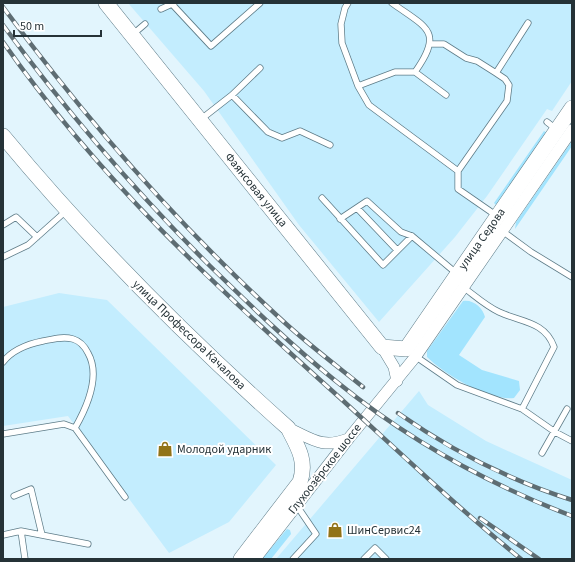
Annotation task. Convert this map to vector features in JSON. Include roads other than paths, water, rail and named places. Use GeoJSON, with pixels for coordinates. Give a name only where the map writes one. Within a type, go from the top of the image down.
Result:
{"type":"FeatureCollection","features":[{"type":"Feature","properties":{"kind":"street","name":"Фаянсовая улица"},"geometry":{"type":"LineString","coordinates":[[106,3],[382,347],[394,367],[397,381]]}},
{"type":"Feature","properties":{"kind":"street","name":"улица Седова"},"geometry":{"type":"LineString","coordinates":[[397,381],[411,353],[500,224],[561,130],[572,108]]}},
{"type":"Feature","properties":{"kind":"street","name":"улица Профессора Качалова"},"geometry":{"type":"LineString","coordinates":[[3,136],[68,210],[170,319],[288,428],[314,442],[337,443],[349,438]]}},
{"type":"Feature","properties":{"kind":"street"},"geometry":{"type":"LineString","coordinates":[[382,347],[411,353]]}},
{"type":"Feature","properties":{"kind":"street","name":"Глухоозёрское шоссе"},"geometry":{"type":"LineString","coordinates":[[241,559],[349,438],[397,381]]}},
{"type":"Feature","properties":{"kind":"street","name":"Глухоозёрское шоссе"},"geometry":{"type":"LineString","coordinates":[[255,559],[292,502],[304,467],[299,449],[288,428]]}},
{"type":"Feature","properties":{"kind":"lane"},"geometry":{"type":"LineString","coordinates":[[161,9],[172,3],[210,46],[260,3]]}},
{"type":"Feature","properties":{"kind":"lane"},"geometry":{"type":"LineString","coordinates":[[348,3],[345,8],[341,24],[342,42],[358,86],[369,105],[458,171]]}},
{"type":"Feature","properties":{"kind":"lane"},"geometry":{"type":"LineString","coordinates":[[392,3],[423,25],[430,35],[431,44],[427,55],[415,72]]}},
{"type":"Feature","properties":{"kind":"lane"},"geometry":{"type":"LineString","coordinates":[[496,73],[528,23]]}},
{"type":"Feature","properties":{"kind":"lane"},"geometry":{"type":"LineString","coordinates":[[132,35],[145,24]]}},
{"type":"Feature","properties":{"kind":"lane"},"geometry":{"type":"LineString","coordinates":[[431,44],[444,44],[466,58],[478,61],[505,79],[509,85],[507,101],[458,171],[458,189],[531,252],[572,277]]}},
{"type":"Feature","properties":{"kind":"lane"},"geometry":{"type":"LineString","coordinates":[[200,120],[232,95],[260,68]]}},
{"type":"Feature","properties":{"kind":"lane"},"geometry":{"type":"LineString","coordinates":[[358,86],[394,72],[415,72],[446,95]]}},
{"type":"Feature","properties":{"kind":"lane"},"geometry":{"type":"LineString","coordinates":[[232,95],[268,132],[282,138],[300,131],[330,145]]}},
{"type":"Feature","properties":{"kind":"lane"},"geometry":{"type":"LineString","coordinates":[[322,198],[382,265],[412,236]]}},
{"type":"Feature","properties":{"kind":"lane"},"geometry":{"type":"LineString","coordinates":[[340,219],[367,201],[401,232],[412,236],[461,281],[499,312],[525,320],[550,336],[554,347],[522,409]]}},
{"type":"Feature","properties":{"kind":"lane"},"geometry":{"type":"LineString","coordinates":[[357,208],[397,250]]}},
{"type":"Feature","properties":{"kind":"lane"},"geometry":{"type":"LineString","coordinates":[[3,257],[28,245],[68,210]]}},
{"type":"Feature","properties":{"kind":"lane"},"geometry":{"type":"LineString","coordinates":[[3,225],[16,217],[37,237]]}},
{"type":"Feature","properties":{"kind":"lane"},"geometry":{"type":"LineString","coordinates":[[3,362],[7,357],[27,344],[60,338],[74,339],[85,346],[92,360],[94,378],[84,412],[75,428]]}},
{"type":"Feature","properties":{"kind":"lane"},"geometry":{"type":"LineString","coordinates":[[411,353],[457,385],[522,409],[555,432],[572,441]]}},
{"type":"Feature","properties":{"kind":"lane"},"geometry":{"type":"LineString","coordinates":[[542,453],[567,409]]}},
{"type":"Feature","properties":{"kind":"lane"},"geometry":{"type":"LineString","coordinates":[[3,434],[64,424],[75,428],[125,497]]}},
{"type":"Feature","properties":{"kind":"lane"},"geometry":{"type":"LineString","coordinates":[[14,496],[31,489],[42,535]]}},
{"type":"Feature","properties":{"kind":"lane"},"geometry":{"type":"LineString","coordinates":[[292,502],[316,534],[293,559]]}},
{"type":"Feature","properties":{"kind":"lane"},"geometry":{"type":"LineString","coordinates":[[21,531],[25,559]]}},
{"type":"Feature","properties":{"kind":"lane"},"geometry":{"type":"LineString","coordinates":[[3,535],[21,531],[88,544]]}},
{"type":"Feature","properties":{"kind":"lane"},"geometry":{"type":"LineString","coordinates":[[364,559],[375,548],[386,559]]}},
{"type":"Feature","properties":{"kind":"railway"},"geometry":{"type":"LineString","coordinates":[[3,7],[101,131],[171,210],[245,286],[284,322],[363,387]]}},
{"type":"Feature","properties":{"kind":"railway"},"geometry":{"type":"LineString","coordinates":[[3,25],[76,119],[155,209],[182,238],[256,311],[304,354],[364,403],[420,441],[479,475],[510,490],[572,516]]}},
{"type":"Feature","properties":{"kind":"railway"},"geometry":{"type":"LineString","coordinates":[[3,42],[78,140],[161,230],[204,273],[406,459],[521,559]]}},
{"type":"Feature","properties":{"kind":"railway"},"geometry":{"type":"LineString","coordinates":[[398,413],[439,440],[503,474],[572,500]]}},
{"type":"Feature","properties":{"kind":"railway"},"geometry":{"type":"LineString","coordinates":[[480,518],[539,559]]}},
{"type":"Feature","properties":{"kind":"place","name":"Молодой ударник"},"geometry":{"type":"Point","coordinates":[165,449]}},
{"type":"Feature","properties":{"kind":"place","name":"ШинCервис24"},"geometry":{"type":"Point","coordinates":[335,530]}}]}
